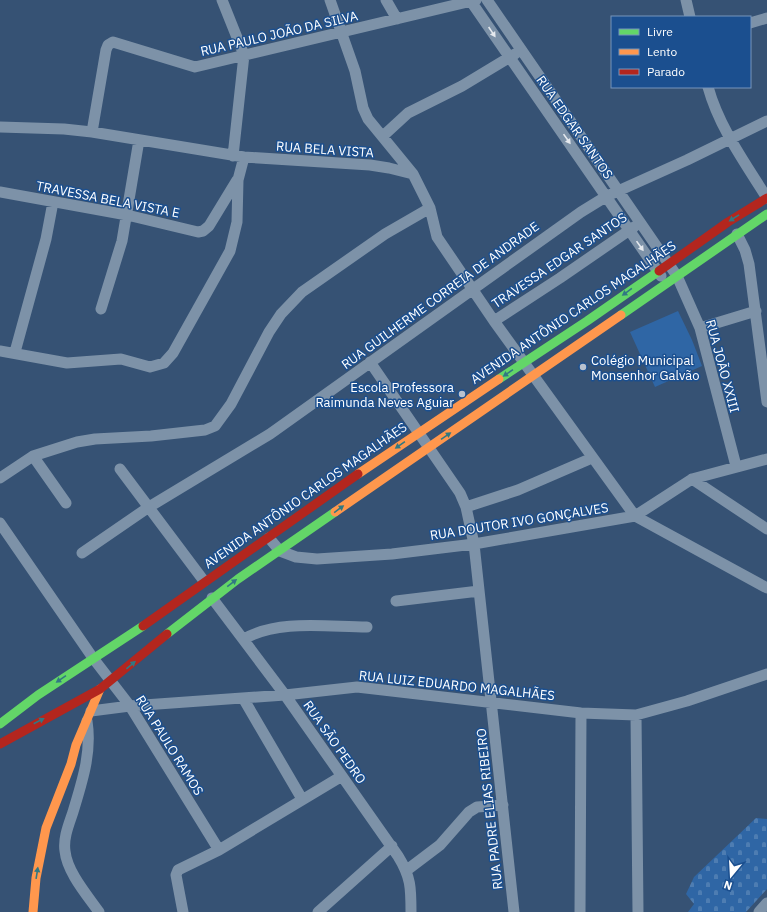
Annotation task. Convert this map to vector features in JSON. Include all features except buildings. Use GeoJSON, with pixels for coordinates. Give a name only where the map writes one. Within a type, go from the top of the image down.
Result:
{"type":"FeatureCollection","features":[{"type":"Feature","properties":{"kind":"main road","name":"AVENIDA ANTÔNIO CARLOS MAGALHÃES"},"geometry":{"type":"LineString","coordinates":[[0,724],[38,695],[148,622],[204,581],[269,538],[417,433],[587,321],[668,263],[767,198]]}},
{"type":"Feature","properties":{"kind":"main road"},"geometry":{"type":"LineString","coordinates":[[0,731],[3,742],[112,681],[212,598],[767,214]]}},
{"type":"Feature","properties":{"kind":"main road"},"geometry":{"type":"LineString","coordinates":[[33,912],[36,878],[46,828],[71,764],[76,745],[100,689]]}},
{"type":"Feature","properties":{"kind":"main road"},"geometry":{"type":"LineString","coordinates":[[59,767],[66,755],[76,745]]}},
{"type":"Feature","properties":{"kind":"street"},"geometry":{"type":"LineString","coordinates":[[222,0],[244,55],[233,156]]}},
{"type":"Feature","properties":{"kind":"street"},"geometry":{"type":"LineString","coordinates":[[330,0],[343,33],[357,76],[363,108],[368,119],[413,174],[430,208],[438,237],[472,289],[635,516],[767,588]]}},
{"type":"Feature","properties":{"kind":"street"},"geometry":{"type":"LineString","coordinates":[[386,0],[397,19]]}},
{"type":"Feature","properties":{"kind":"street","name":"RUA PAULO JOÃO DA SILVA"},"geometry":{"type":"LineString","coordinates":[[92,132],[106,50],[108,45],[113,42],[196,67],[343,33],[473,0]]}},
{"type":"Feature","properties":{"kind":"street","name":"RUA EDGAR SANTOS"},"geometry":{"type":"LineString","coordinates":[[473,0],[509,57],[607,196],[657,271],[667,283]]}},
{"type":"Feature","properties":{"kind":"street","name":"RUA EDGAR SANTOS"},"geometry":{"type":"LineString","coordinates":[[487,0],[639,223],[668,263]]}},
{"type":"Feature","properties":{"kind":"street"},"geometry":{"type":"LineString","coordinates":[[686,0],[690,16]]}},
{"type":"Feature","properties":{"kind":"street"},"geometry":{"type":"LineString","coordinates":[[751,23],[767,18]]}},
{"type":"Feature","properties":{"kind":"street"},"geometry":{"type":"LineString","coordinates":[[383,136],[408,113],[462,86],[521,51]]}},
{"type":"Feature","properties":{"kind":"street"},"geometry":{"type":"LineString","coordinates":[[708,88],[716,109],[730,138],[767,198]]}},
{"type":"Feature","properties":{"kind":"street","name":"RUA GUILHERME CORREIA DE ANDRADE"},"geometry":{"type":"LineString","coordinates":[[82,553],[149,507],[270,434],[472,289],[574,217],[607,196],[767,121]]}},
{"type":"Feature","properties":{"kind":"street","name":"RUA BELA VISTA"},"geometry":{"type":"LineString","coordinates":[[0,127],[64,129],[92,132],[233,156],[370,165],[413,174]]}},
{"type":"Feature","properties":{"kind":"street"},"geometry":{"type":"LineString","coordinates":[[100,309],[117,261],[139,140]]}},
{"type":"Feature","properties":{"kind":"street"},"geometry":{"type":"LineString","coordinates":[[0,351],[15,352],[67,363],[116,358],[144,366],[154,367],[168,359],[230,251],[235,237],[237,222],[238,180],[244,157]]}},
{"type":"Feature","properties":{"kind":"street","name":"TRAVESSA BELA VISTA E"},"geometry":{"type":"LineString","coordinates":[[0,192],[126,215],[192,231],[203,231],[209,226],[238,180]]}},
{"type":"Feature","properties":{"kind":"street"},"geometry":{"type":"LineString","coordinates":[[15,352],[46,239],[52,202]]}},
{"type":"Feature","properties":{"kind":"street"},"geometry":{"type":"LineString","coordinates":[[0,478],[33,456],[58,447],[95,439],[151,436],[205,430],[215,426],[231,404],[269,332],[282,314],[302,292],[384,234],[430,208]]}},
{"type":"Feature","properties":{"kind":"street","name":"TRAVESSA EDGAR SANTOS"},"geometry":{"type":"LineString","coordinates":[[494,321],[560,278],[639,223]]}},
{"type":"Feature","properties":{"kind":"street"},"geometry":{"type":"LineString","coordinates":[[737,234],[747,255],[756,311],[758,342],[767,402]]}},
{"type":"Feature","properties":{"kind":"street","name":"RUA JOÃO XXIII"},"geometry":{"type":"LineString","coordinates":[[668,263],[677,276],[700,328],[736,466]]}},
{"type":"Feature","properties":{"kind":"street"},"geometry":{"type":"LineString","coordinates":[[700,328],[756,311]]}},
{"type":"Feature","properties":{"kind":"street","name":"RUA PADRE ELIAS RIBEIRO"},"geometry":{"type":"LineString","coordinates":[[370,362],[428,449],[447,473],[466,507],[474,544],[514,912]]}},
{"type":"Feature","properties":{"kind":"street"},"geometry":{"type":"LineString","coordinates":[[33,456],[66,503]]}},
{"type":"Feature","properties":{"kind":"street"},"geometry":{"type":"LineString","coordinates":[[466,507],[518,490],[592,458]]}},
{"type":"Feature","properties":{"kind":"street","name":"RUA DOUTOR IVO GONÇALVES"},"geometry":{"type":"LineString","coordinates":[[280,551],[307,559],[329,560],[474,544],[635,516],[692,479],[736,466],[767,459]]}},
{"type":"Feature","properties":{"kind":"street"},"geometry":{"type":"LineString","coordinates":[[120,469],[204,581]]}},
{"type":"Feature","properties":{"kind":"street"},"geometry":{"type":"LineString","coordinates":[[692,479],[767,529]]}},
{"type":"Feature","properties":{"kind":"street","name":"RUA PAULO RAMOS"},"geometry":{"type":"LineString","coordinates":[[0,523],[93,658],[130,706],[219,850]]}},
{"type":"Feature","properties":{"kind":"street"},"geometry":{"type":"LineString","coordinates":[[269,538],[280,551]]}},
{"type":"Feature","properties":{"kind":"street"},"geometry":{"type":"LineString","coordinates":[[396,601],[479,591]]}},
{"type":"Feature","properties":{"kind":"street","name":"RUA SÃO PEDRO"},"geometry":{"type":"LineString","coordinates":[[212,598],[285,695],[392,846],[407,870],[411,882],[411,912]]}},
{"type":"Feature","properties":{"kind":"street"},"geometry":{"type":"LineString","coordinates":[[244,639],[260,630],[276,627],[367,627]]}},
{"type":"Feature","properties":{"kind":"street","name":"RUA LUIZ EDUARDO MAGALHÃES"},"geometry":{"type":"LineString","coordinates":[[89,716],[130,706],[285,695],[357,687],[581,713],[636,715],[687,701],[767,674]]}},
{"type":"Feature","properties":{"kind":"street"},"geometry":{"type":"LineString","coordinates":[[243,698],[302,799]]}},
{"type":"Feature","properties":{"kind":"street"},"geometry":{"type":"LineString","coordinates":[[580,912],[581,713]]}},
{"type":"Feature","properties":{"kind":"street"},"geometry":{"type":"LineString","coordinates":[[636,715],[638,912]]}},
{"type":"Feature","properties":{"kind":"street"},"geometry":{"type":"LineString","coordinates":[[89,716],[88,755],[83,778],[65,839],[65,850],[73,872],[99,912]]}},
{"type":"Feature","properties":{"kind":"street"},"geometry":{"type":"LineString","coordinates":[[183,912],[176,872],[219,850],[342,776]]}},
{"type":"Feature","properties":{"kind":"street"},"geometry":{"type":"LineString","coordinates":[[407,870],[440,845],[469,812],[477,808],[503,805]]}},
{"type":"Feature","properties":{"kind":"street"},"geometry":{"type":"LineString","coordinates":[[318,912],[392,846]]}},
{"type":"Feature","properties":{"kind":"street"},"geometry":{"type":"LineString","coordinates":[[759,912],[767,903]]}},
{"type":"Feature","properties":{"kind":"green space"},"geometry":{"type":"Polygon","coordinates":[[[678,311],[692,340],[702,366],[655,387],[630,332],[678,311]]]}},
{"type":"Feature","properties":{"kind":"green space"},"geometry":{"type":"Polygon","coordinates":[[[756,818],[767,819],[767,889],[746,912],[688,912],[694,904],[686,894],[694,877],[756,818]]]}},
{"type":"Feature","properties":{"kind":"traffic: fast"},"geometry":{"type":"LineString","coordinates":[[621,315],[767,214]]}},
{"type":"Feature","properties":{"kind":"traffic: fast"},"geometry":{"type":"LineString","coordinates":[[499,379],[659,271]]}},
{"type":"Feature","properties":{"kind":"traffic: fast"},"geometry":{"type":"LineString","coordinates":[[167,634],[238,579],[335,512]]}},
{"type":"Feature","properties":{"kind":"traffic: fast"},"geometry":{"type":"LineString","coordinates":[[0,724],[38,695],[143,626]]}},
{"type":"Feature","properties":{"kind":"traffic: slow"},"geometry":{"type":"LineString","coordinates":[[335,512],[621,315]]}},
{"type":"Feature","properties":{"kind":"traffic: slow"},"geometry":{"type":"LineString","coordinates":[[358,474],[499,379]]}},
{"type":"Feature","properties":{"kind":"traffic: slow"},"geometry":{"type":"LineString","coordinates":[[33,912],[36,878],[46,828],[71,764],[76,745],[100,689]]}},
{"type":"Feature","properties":{"kind":"traffic: jam"},"geometry":{"type":"LineString","coordinates":[[659,271],[728,222],[767,198]]}},
{"type":"Feature","properties":{"kind":"traffic: jam"},"geometry":{"type":"LineString","coordinates":[[143,626],[358,474]]}},
{"type":"Feature","properties":{"kind":"traffic: jam"},"geometry":{"type":"LineString","coordinates":[[0,744],[100,689],[167,634]]}},
{"type":"Feature","properties":{"kind":"place","name":"Colégio Municipal Monsenhor Galvão"},"geometry":{"type":"Point","coordinates":[583,367]}},
{"type":"Feature","properties":{"kind":"place","name":"Escola Professora Raimunda Neves Aguiar"},"geometry":{"type":"Point","coordinates":[462,394]}}]}
